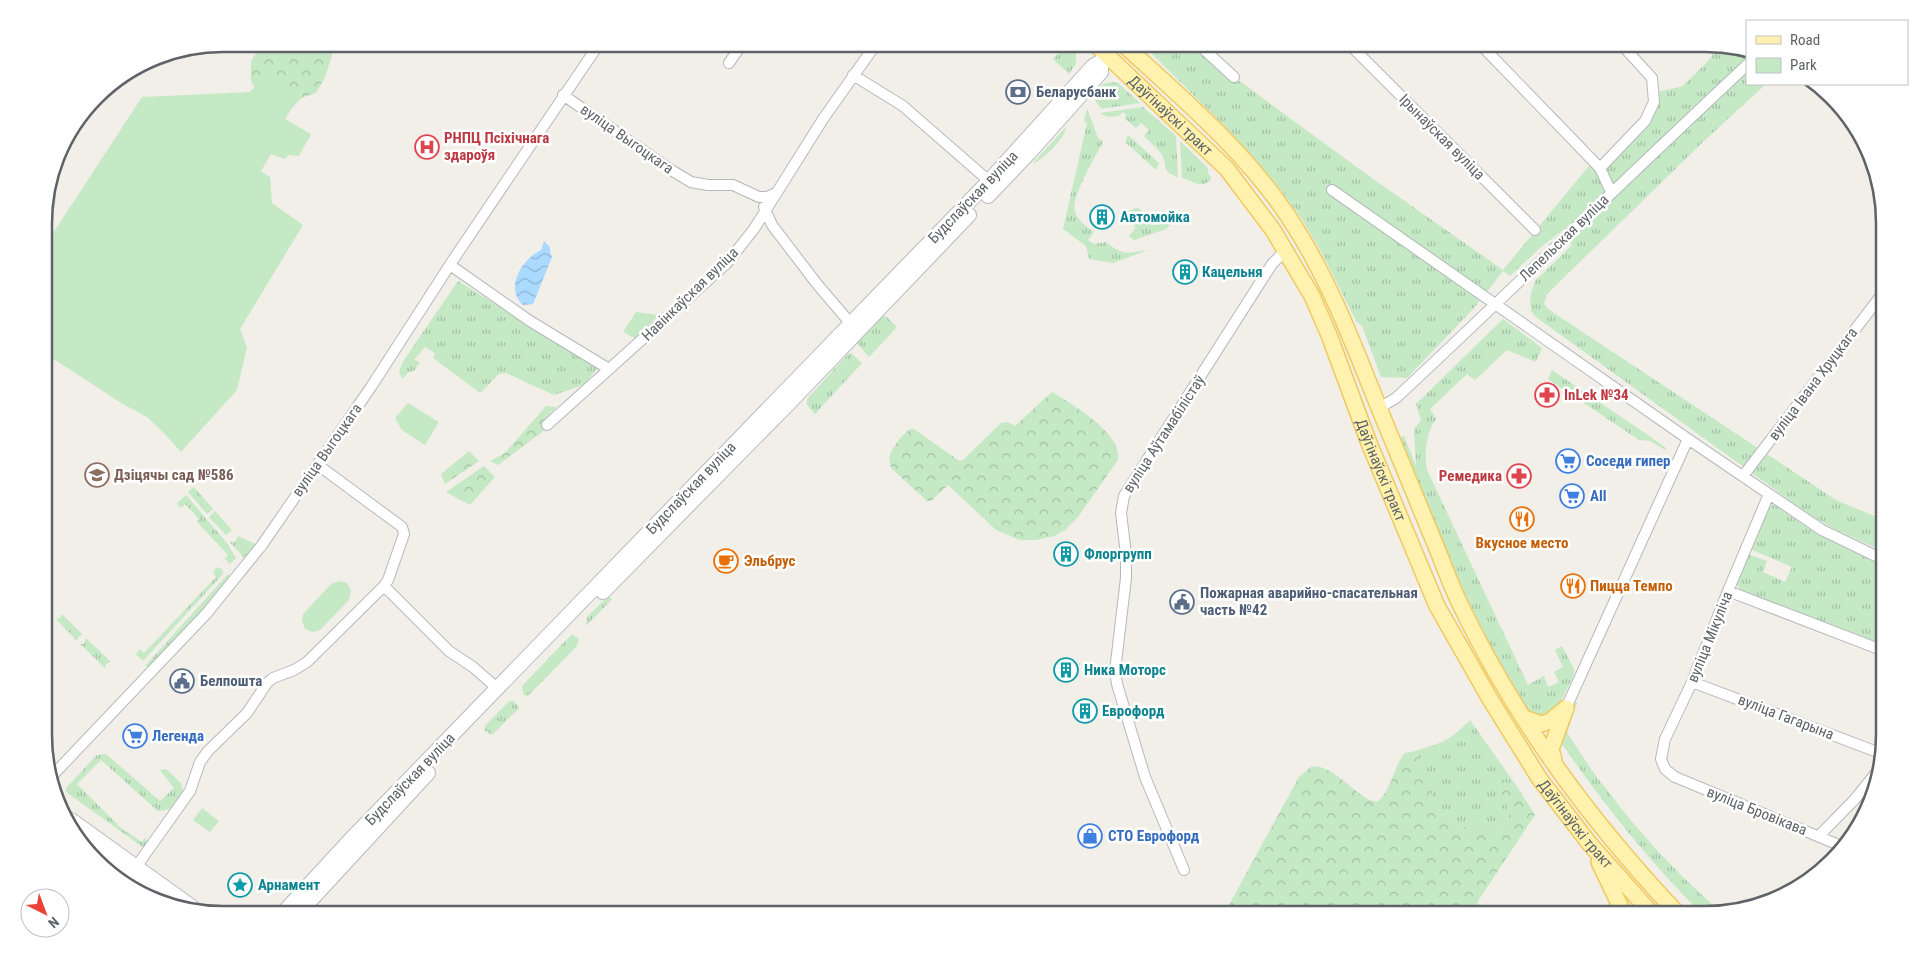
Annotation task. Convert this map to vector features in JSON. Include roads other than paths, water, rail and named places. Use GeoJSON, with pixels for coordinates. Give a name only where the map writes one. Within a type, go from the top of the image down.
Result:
{"type":"FeatureCollection","features":[{"type":"Feature","properties":{"kind":"main road","name":"Даўгінаўскі тракт"},"geometry":{"type":"LineString","coordinates":[[1100,52],[1105,60],[1227,169],[1286,250],[1316,304],[1330,335],[1360,417],[1437,606],[1490,699],[1539,778],[1589,843],[1644,905]]}},
{"type":"Feature","properties":{"kind":"main road"},"geometry":{"type":"LineString","coordinates":[[1105,60],[1117,52]]}},
{"type":"Feature","properties":{"kind":"main road","name":"Даўгінаўскі тракт"},"geometry":{"type":"LineString","coordinates":[[1135,52],[1212,128],[1267,188],[1294,225],[1339,309],[1459,601],[1501,681],[1578,796],[1620,849],[1670,905]]}},
{"type":"Feature","properties":{"kind":"main road","name":"Будслаўская вуліца"},"geometry":{"type":"LineString","coordinates":[[289,906],[353,837],[989,181],[1093,66],[1105,60]]}},
{"type":"Feature","properties":{"kind":"main road","name":"Будслаўская вуліца"},"geometry":{"type":"LineString","coordinates":[[305,906],[365,840],[509,689],[793,399],[1030,153],[1101,72],[1105,60]]}},
{"type":"Feature","properties":{"kind":"main road"},"geometry":{"type":"LineString","coordinates":[[1198,143],[1212,128]]}},
{"type":"Feature","properties":{"kind":"main road"},"geometry":{"type":"LineString","coordinates":[[1360,417],[1379,408]]}},
{"type":"Feature","properties":{"kind":"main road"},"geometry":{"type":"LineString","coordinates":[[1524,718],[1541,724],[1550,721],[1566,708]]}},
{"type":"Feature","properties":{"kind":"main road"},"geometry":{"type":"LineString","coordinates":[[1555,764],[1551,749],[1566,708]]}},
{"type":"Feature","properties":{"kind":"main road"},"geometry":{"type":"LineString","coordinates":[[79,826],[183,901]]}},
{"type":"Feature","properties":{"kind":"main road"},"geometry":{"type":"LineString","coordinates":[[1589,843],[1620,905]]}},
{"type":"Feature","properties":{"kind":"street","name":"вуліца Выгоцкага"},"geometry":{"type":"LineString","coordinates":[[57,771],[207,614],[262,545],[318,465],[594,52]]}},
{"type":"Feature","properties":{"kind":"street"},"geometry":{"type":"LineString","coordinates":[[728,63],[736,52]]}},
{"type":"Feature","properties":{"kind":"street","name":"Навінкаўская вуліца"},"geometry":{"type":"LineString","coordinates":[[547,425],[727,263],[754,230],[823,118],[870,52]]}},
{"type":"Feature","properties":{"kind":"street"},"geometry":{"type":"LineString","coordinates":[[1207,52],[1234,77]]}},
{"type":"Feature","properties":{"kind":"street","name":"Ірынаўская вуліца"},"geometry":{"type":"LineString","coordinates":[[1357,52],[1535,230]]}},
{"type":"Feature","properties":{"kind":"street"},"geometry":{"type":"LineString","coordinates":[[1488,52],[1600,168],[1611,192]]}},
{"type":"Feature","properties":{"kind":"street"},"geometry":{"type":"LineString","coordinates":[[1600,168],[1644,121],[1654,102],[1652,78],[1628,52]]}},
{"type":"Feature","properties":{"kind":"street","name":"Лепельская вуліца"},"geometry":{"type":"LineString","coordinates":[[1379,408],[1396,398],[1496,305],[1611,192],[1746,66]]}},
{"type":"Feature","properties":{"kind":"street"},"geometry":{"type":"LineString","coordinates":[[853,75],[903,106],[989,181]]}},
{"type":"Feature","properties":{"kind":"street","name":"вуліца Выгоцкага"},"geometry":{"type":"LineString","coordinates":[[564,95],[691,182],[733,186],[759,197]]}},
{"type":"Feature","properties":{"kind":"street"},"geometry":{"type":"LineString","coordinates":[[1332,190],[1688,439],[1822,530],[1876,556]]}},
{"type":"Feature","properties":{"kind":"street"},"geometry":{"type":"LineString","coordinates":[[776,193],[767,197],[759,197],[772,225],[817,284],[851,324]]}},
{"type":"Feature","properties":{"kind":"street"},"geometry":{"type":"LineString","coordinates":[[754,230],[764,223],[772,225]]}},
{"type":"Feature","properties":{"kind":"street","name":"вуліца Аўтамабілістаў"},"geometry":{"type":"LineString","coordinates":[[1184,870],[1145,777],[1117,684],[1115,672],[1126,578],[1122,504],[1124,496],[1272,264],[1286,250]]}},
{"type":"Feature","properties":{"kind":"street"},"geometry":{"type":"LineString","coordinates":[[450,265],[530,321],[609,369]]}},
{"type":"Feature","properties":{"kind":"street","name":"вуліца Івана Хруцкага"},"geometry":{"type":"LineString","coordinates":[[1743,476],[1876,302]]}},
{"type":"Feature","properties":{"kind":"street"},"geometry":{"type":"LineString","coordinates":[[1566,708],[1688,439]]}},
{"type":"Feature","properties":{"kind":"street"},"geometry":{"type":"LineString","coordinates":[[136,867],[190,791],[200,762],[208,751],[247,713],[267,683],[307,662],[388,580],[404,534],[402,527],[318,465]]}},
{"type":"Feature","properties":{"kind":"street","name":"вуліца Мікуліча"},"geometry":{"type":"LineString","coordinates":[[1675,777],[1665,769],[1661,759],[1665,740],[1692,682],[1769,494]]}},
{"type":"Feature","properties":{"kind":"street"},"geometry":{"type":"LineString","coordinates":[[384,586],[449,651],[473,667],[497,688]]}},
{"type":"Feature","properties":{"kind":"street"},"geometry":{"type":"LineString","coordinates":[[1728,591],[1876,648]]}},
{"type":"Feature","properties":{"kind":"street","name":"вуліца Гагарына"},"geometry":{"type":"LineString","coordinates":[[1692,682],[1874,751]]}},
{"type":"Feature","properties":{"kind":"street","name":"вуліца Бровікава"},"geometry":{"type":"LineString","coordinates":[[1675,777],[1836,844]]}},
{"type":"Feature","properties":{"kind":"street"},"geometry":{"type":"LineString","coordinates":[[1818,836],[1856,799],[1868,784]]}},
{"type":"Feature","properties":{"kind":"water"},"geometry":{"type":"Polygon","coordinates":[[[544,241],[550,247],[552,257],[533,304],[523,305],[515,290],[515,282],[522,267],[534,254],[541,250],[544,241]]]}},
{"type":"Feature","properties":{"kind":"place","name":"Беларусбанк"},"geometry":{"type":"Point","coordinates":[1018,92]}},
{"type":"Feature","properties":{"kind":"place","name":"РНПЦ Псіхічнага здароўя"},"geometry":{"type":"Point","coordinates":[427,147]}},
{"type":"Feature","properties":{"kind":"place","name":"Автомойка"},"geometry":{"type":"Point","coordinates":[1102,217]}},
{"type":"Feature","properties":{"kind":"place","name":"Кацельня"},"geometry":{"type":"Point","coordinates":[1185,272]}},
{"type":"Feature","properties":{"kind":"place","name":"InLek №34"},"geometry":{"type":"Point","coordinates":[1547,395]}},
{"type":"Feature","properties":{"kind":"place","name":"Соседи гипер"},"geometry":{"type":"Point","coordinates":[1568,461]}},
{"type":"Feature","properties":{"kind":"place","name":"Дзіцячы сад №586"},"geometry":{"type":"Point","coordinates":[97,475]}},
{"type":"Feature","properties":{"kind":"place","name":"Ремедика"},"geometry":{"type":"Point","coordinates":[1519,476]}},
{"type":"Feature","properties":{"kind":"place","name":"All"},"geometry":{"type":"Point","coordinates":[1572,496]}},
{"type":"Feature","properties":{"kind":"place","name":"Вкусное место"},"geometry":{"type":"Point","coordinates":[1522,519]}},
{"type":"Feature","properties":{"kind":"place","name":"Флоргрупп"},"geometry":{"type":"Point","coordinates":[1066,554]}},
{"type":"Feature","properties":{"kind":"place","name":"Эльбрус"},"geometry":{"type":"Point","coordinates":[726,561]}},
{"type":"Feature","properties":{"kind":"place","name":"Пицца Темпо"},"geometry":{"type":"Point","coordinates":[1573,586]}},
{"type":"Feature","properties":{"kind":"place","name":"Пожарная аварийно-спасательная часть №42"},"geometry":{"type":"Point","coordinates":[1182,602]}},
{"type":"Feature","properties":{"kind":"place","name":"Ника Моторс"},"geometry":{"type":"Point","coordinates":[1066,670]}},
{"type":"Feature","properties":{"kind":"place","name":"Белпошта"},"geometry":{"type":"Point","coordinates":[182,681]}},
{"type":"Feature","properties":{"kind":"place","name":"Еврофорд"},"geometry":{"type":"Point","coordinates":[1085,711]}},
{"type":"Feature","properties":{"kind":"place","name":"Легенда"},"geometry":{"type":"Point","coordinates":[135,736]}},
{"type":"Feature","properties":{"kind":"place","name":"СТО Еврофорд"},"geometry":{"type":"Point","coordinates":[1090,836]}},
{"type":"Feature","properties":{"kind":"place","name":"Арнамент"},"geometry":{"type":"Point","coordinates":[240,885]}}]}
